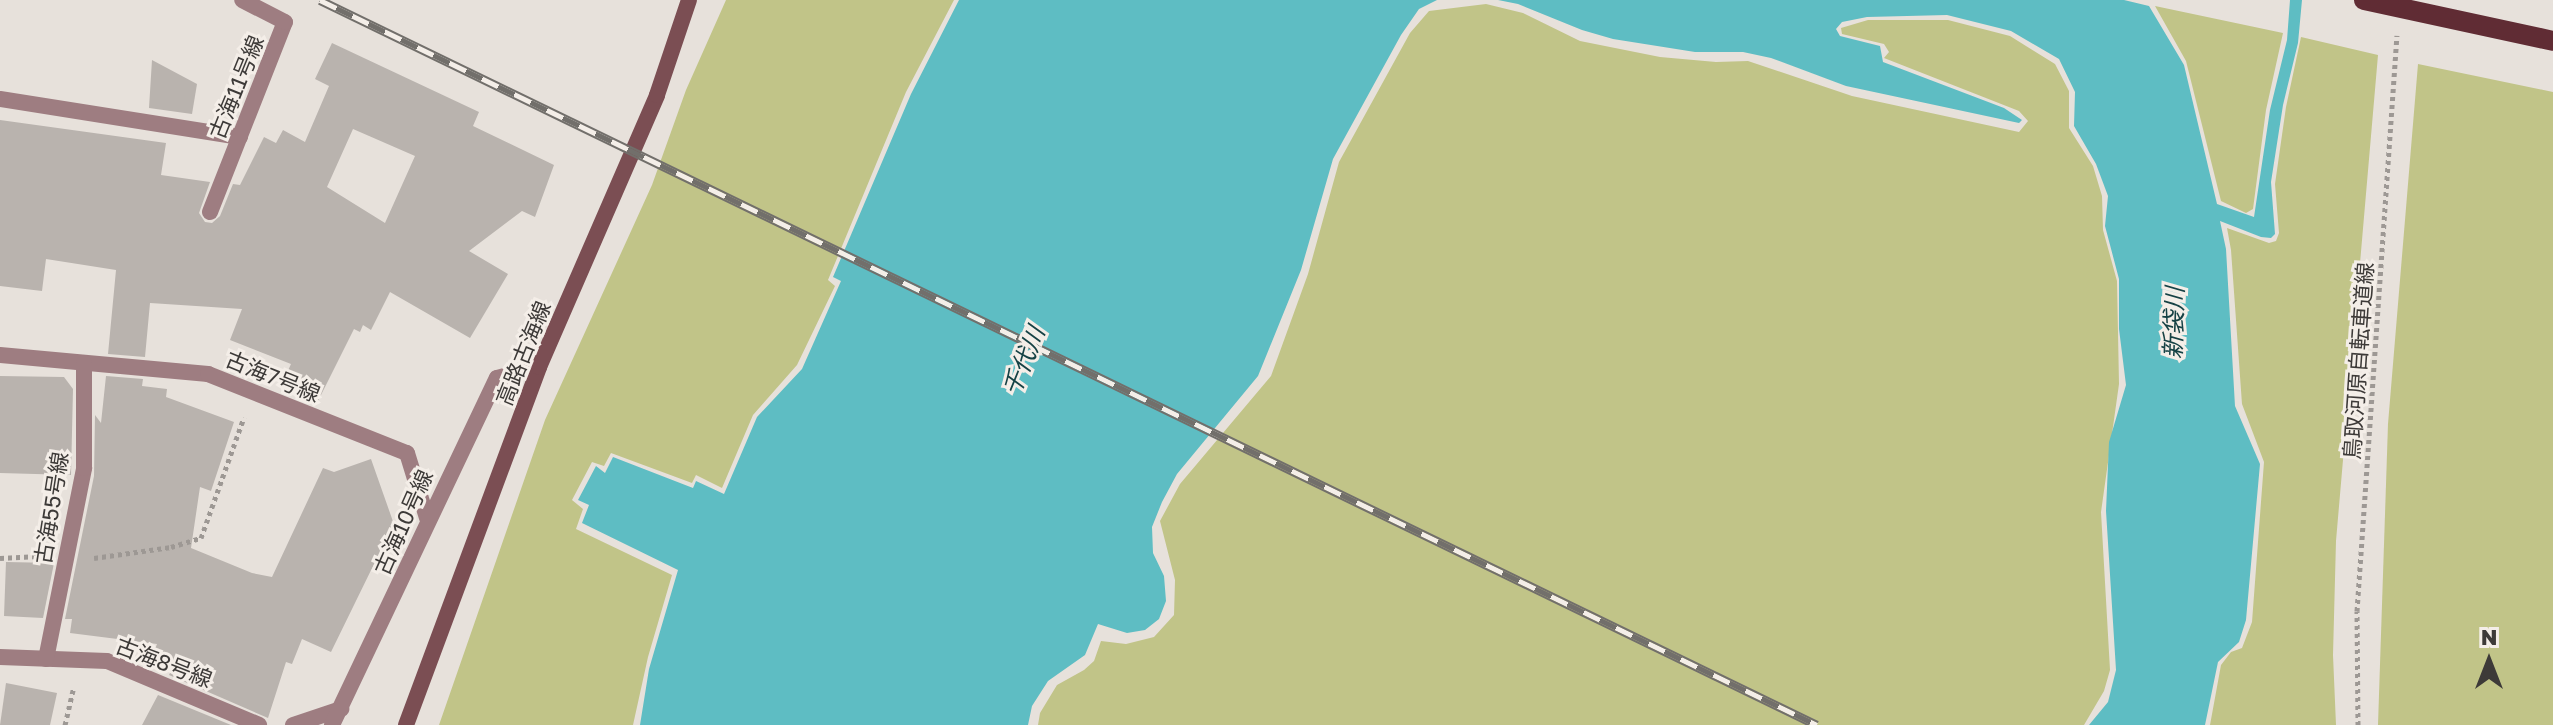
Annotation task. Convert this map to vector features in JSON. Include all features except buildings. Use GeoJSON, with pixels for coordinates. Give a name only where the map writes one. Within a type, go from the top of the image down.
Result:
{"type":"FeatureCollection","features":[{"type":"Feature","properties":{"kind":"main road","name":"高路古海線"},"geometry":{"type":"LineString","coordinates":[[406,725],[539,367],[657,95],[689,0]]}},
{"type":"Feature","properties":{"kind":"main road"},"geometry":{"type":"LineString","coordinates":[[2364,0],[2553,41]]}},
{"type":"Feature","properties":{"kind":"street","name":"古海11号線"},"geometry":{"type":"LineString","coordinates":[[210,212],[285,22],[242,0]]}},
{"type":"Feature","properties":{"kind":"street"},"geometry":{"type":"LineString","coordinates":[[0,99],[240,137]]}},
{"type":"Feature","properties":{"kind":"street","name":"古海7号線"},"geometry":{"type":"LineString","coordinates":[[0,355],[208,374],[407,453],[427,518]]}},
{"type":"Feature","properties":{"kind":"street","name":"古海55号線"},"geometry":{"type":"LineString","coordinates":[[46,659],[84,468],[84,363]]}},
{"type":"Feature","properties":{"kind":"street","name":"古海10号線"},"geometry":{"type":"LineString","coordinates":[[332,725],[342,717],[427,518],[497,378],[539,367]]}},
{"type":"Feature","properties":{"kind":"street","name":"古海8号線"},"geometry":{"type":"LineString","coordinates":[[0,657],[107,661],[259,725]]}},
{"type":"Feature","properties":{"kind":"street"},"geometry":{"type":"LineString","coordinates":[[293,725],[342,717]]}},
{"type":"Feature","properties":{"kind":"street"},"geometry":{"type":"LineString","coordinates":[[311,725],[342,717]]}},
{"type":"Feature","properties":{"kind":"path","name":"鳥取河原自転車道線"},"geometry":{"type":"LineString","coordinates":[[2358,725],[2357,611],[2397,31]]}},
{"type":"Feature","properties":{"kind":"path"},"geometry":{"type":"LineString","coordinates":[[0,558],[66,559],[171,547],[201,538],[252,393]]}},
{"type":"Feature","properties":{"kind":"path"},"geometry":{"type":"LineString","coordinates":[[65,725],[81,660]]}},
{"type":"Feature","properties":{"kind":"green space"},"geometry":{"type":"Polygon","coordinates":[[[726,0],[954,0],[906,92],[828,280],[835,286],[797,365],[753,415],[722,488],[696,475],[692,483],[611,453],[604,466],[592,462],[572,500],[583,509],[576,529],[672,575],[648,657],[633,725],[439,725],[545,420],[652,185],[686,90],[726,0]]]}},
{"type":"Feature","properties":{"kind":"green space"},"geometry":{"type":"Polygon","coordinates":[[[1486,4],[1523,13],[1580,41],[1660,57],[1716,62],[1748,61],[1852,96],[2019,132],[2028,121],[2019,111],[1884,58],[1889,52],[1884,44],[1842,34],[1841,28],[1868,20],[1948,20],[2010,36],[2055,64],[2069,91],[2069,128],[2093,166],[2102,196],[2103,230],[2117,281],[2119,384],[2101,512],[2110,670],[2104,691],[2084,725],[1038,725],[1040,713],[1057,685],[1094,661],[1101,641],[1126,644],[1154,637],[1174,615],[1175,580],[1160,521],[1180,484],[1271,376],[1308,274],[1339,162],[1410,33],[1429,11],[1486,4]]]}},
{"type":"Feature","properties":{"kind":"green space"},"geometry":{"type":"Polygon","coordinates":[[[2155,6],[2283,33],[2266,110],[2253,209],[2246,213],[2221,201],[2186,61],[2155,6]]]}},
{"type":"Feature","properties":{"kind":"green space"},"geometry":{"type":"Polygon","coordinates":[[[2301,37],[2378,55],[2336,541],[2333,655],[2336,725],[2210,725],[2221,665],[2231,652],[2242,648],[2252,622],[2264,462],[2242,404],[2227,228],[2269,243],[2276,241],[2279,233],[2275,184],[2286,107],[2301,37]]]}},
{"type":"Feature","properties":{"kind":"green space"},"geometry":{"type":"Polygon","coordinates":[[[2418,64],[2553,92],[2553,725],[2378,725],[2388,424],[2418,64]]]}},
{"type":"Feature","properties":{"kind":"water","name":"千代川"},"geometry":{"type":"Polygon","coordinates":[[[959,0],[1437,0],[1419,9],[1401,35],[1333,159],[1301,270],[1258,376],[1177,474],[1162,502],[1152,527],[1153,553],[1164,576],[1166,601],[1159,619],[1145,630],[1127,633],[1098,624],[1085,655],[1048,681],[1032,706],[1028,725],[640,725],[649,669],[678,570],[582,523],[589,505],[578,500],[596,466],[605,473],[613,457],[693,488],[696,481],[724,494],[757,417],[802,369],[841,281],[833,277],[911,94],[959,0]]]}},
{"type":"Feature","properties":{"kind":"water","name":"新袋川"},"geometry":{"type":"Polygon","coordinates":[[[1498,0],[2124,0],[2149,6],[2184,65],[2217,204],[2254,217],[2270,110],[2287,40],[2290,0],[2302,0],[2298,43],[2283,105],[2271,182],[2275,234],[2271,238],[2261,237],[2220,221],[2226,249],[2235,406],[2260,464],[2246,620],[2239,642],[2218,662],[2205,725],[2089,725],[2108,702],[2116,670],[2106,511],[2109,442],[2126,385],[2119,329],[2119,279],[2105,226],[2108,196],[2096,164],[2074,126],[2075,92],[2059,59],[2011,31],[1947,15],[1867,17],[1842,22],[1836,29],[1840,36],[1880,46],[1883,62],[2004,108],[2022,120],[2019,123],[1846,86],[1771,58],[1743,52],[1695,52],[1613,39],[1518,4],[1498,0]]]}},
{"type":"Feature","properties":{"kind":"railway"},"geometry":{"type":"LineString","coordinates":[[320,0],[1817,725]]}}]}
